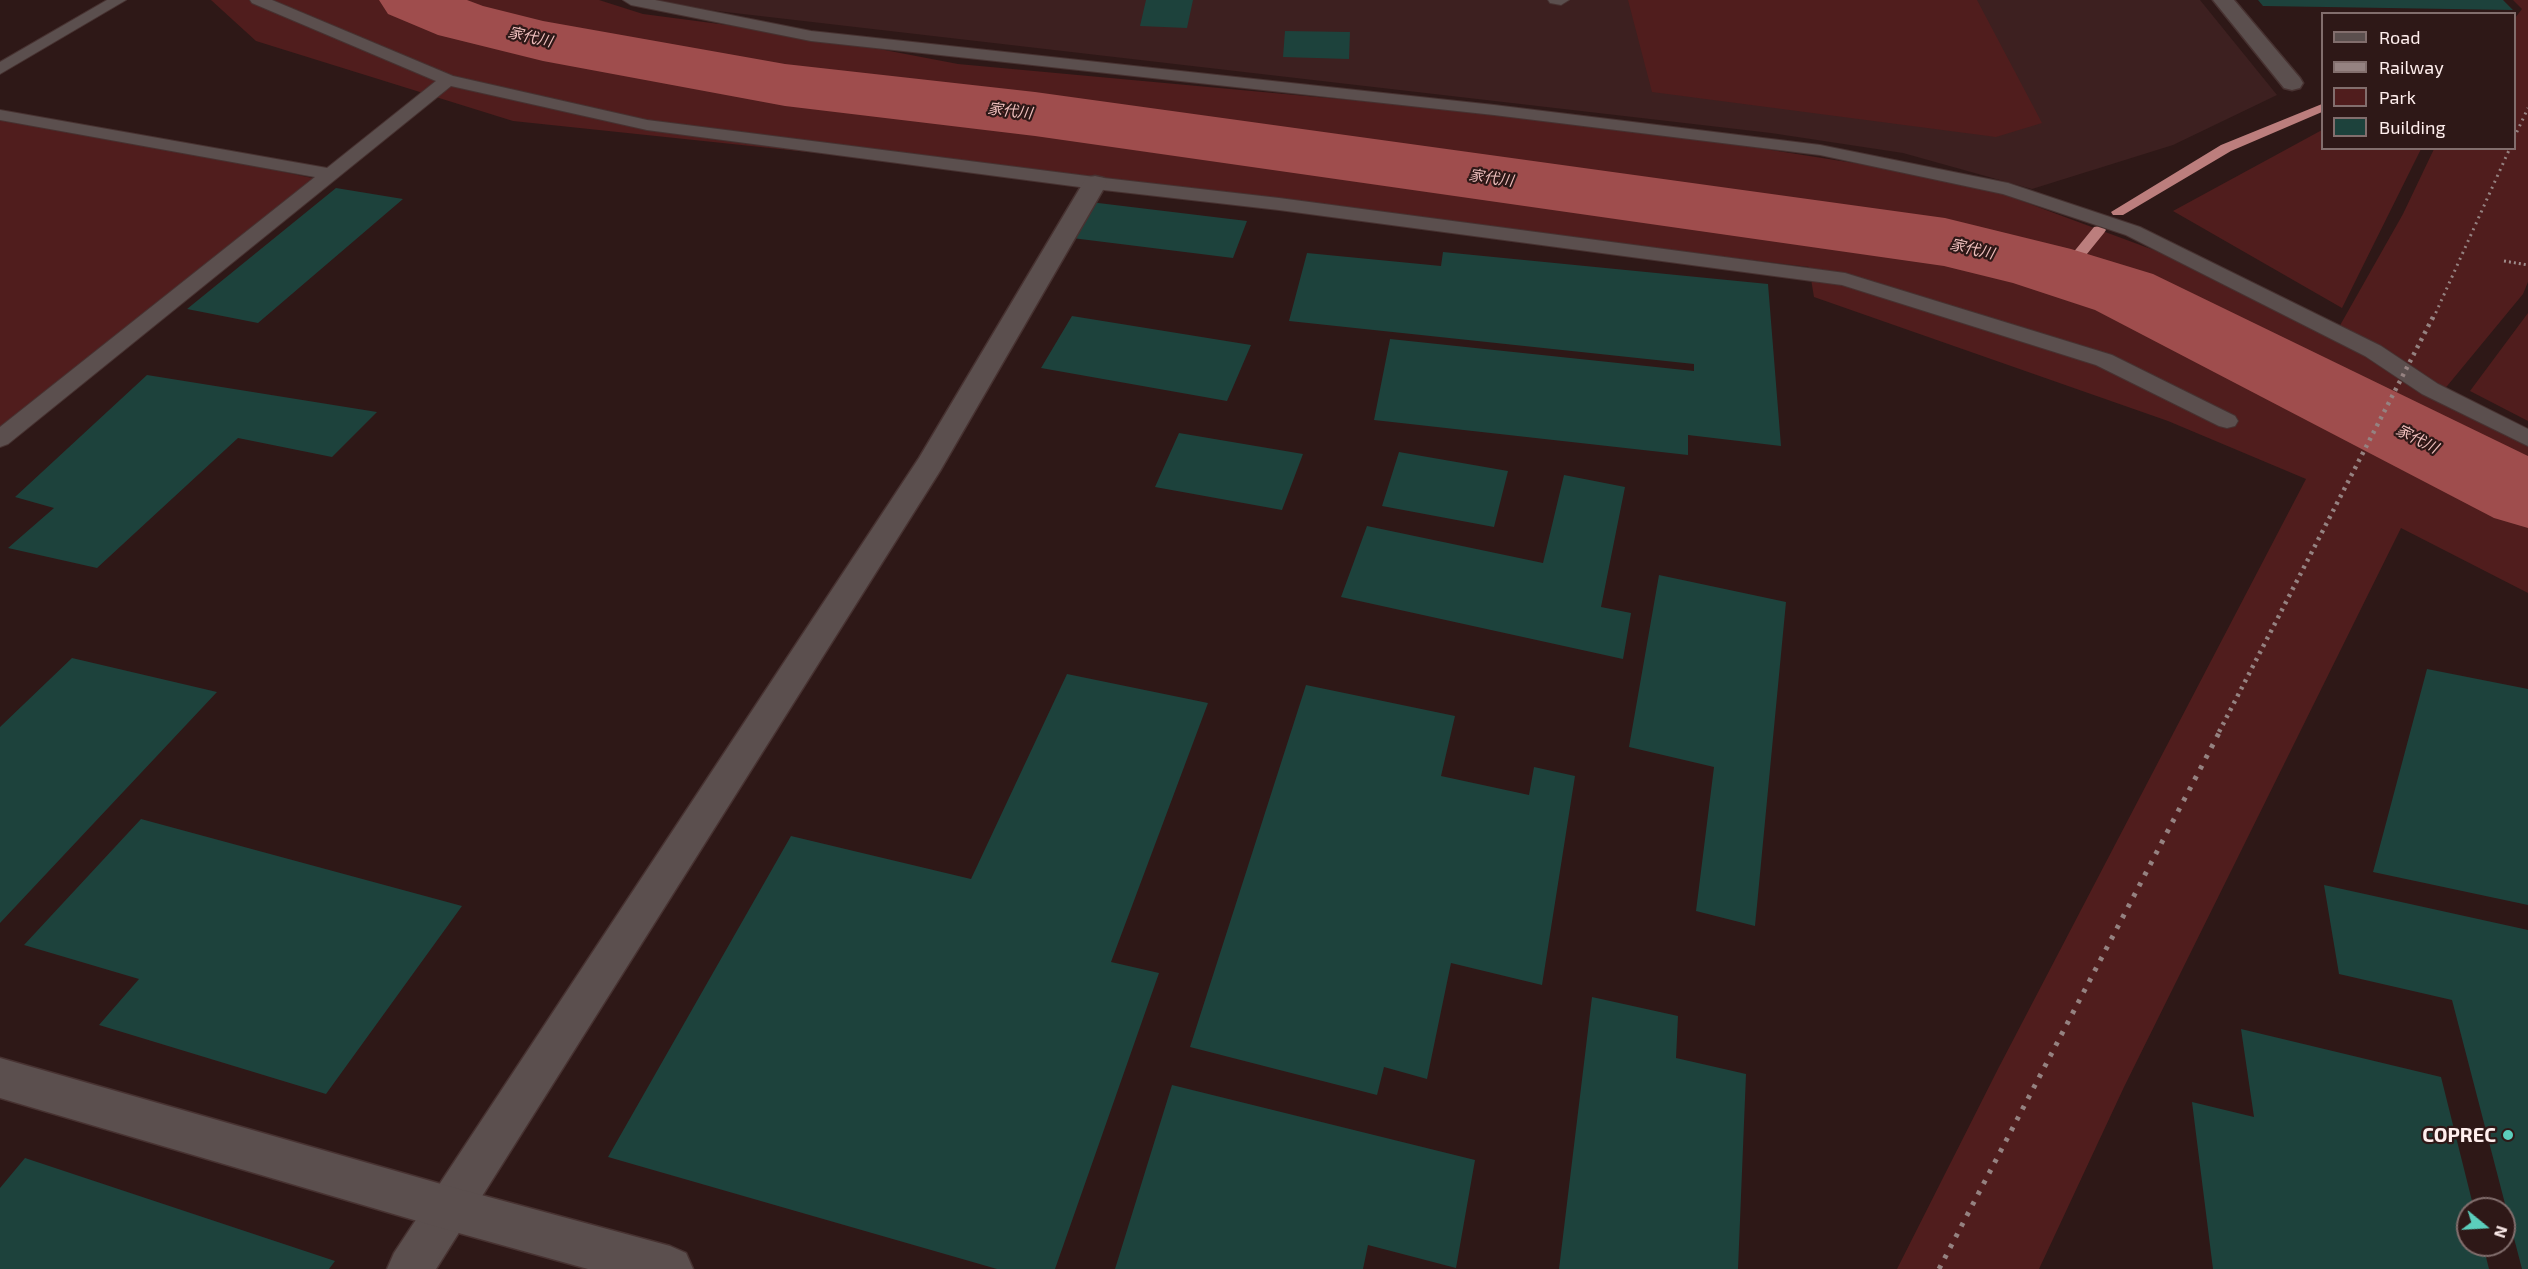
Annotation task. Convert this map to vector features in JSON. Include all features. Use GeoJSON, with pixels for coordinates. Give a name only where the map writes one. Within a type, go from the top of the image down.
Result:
{"type":"FeatureCollection","features":[{"type":"Feature","properties":{"kind":"street"},"geometry":{"type":"LineString","coordinates":[[2223,0],[2292,83]]}},
{"type":"Feature","properties":{"kind":"street"},"geometry":{"type":"LineString","coordinates":[[410,1269],[930,464],[1095,183]]}},
{"type":"Feature","properties":{"kind":"street"},"geometry":{"type":"LineString","coordinates":[[0,1078],[448,1208],[670,1269]]}},
{"type":"Feature","properties":{"kind":"lane"},"geometry":{"type":"LineString","coordinates":[[0,69],[118,0]]}},
{"type":"Feature","properties":{"kind":"lane"},"geometry":{"type":"LineString","coordinates":[[258,0],[448,80],[647,125],[1095,183],[1279,204],[1845,279],[2104,360],[2227,421]]}},
{"type":"Feature","properties":{"kind":"lane"},"geometry":{"type":"LineString","coordinates":[[631,0],[811,36],[1482,108],[1820,150],[2008,189],[2133,231],[2373,351],[2430,388],[2528,438]]}},
{"type":"Feature","properties":{"kind":"lane"},"geometry":{"type":"LineString","coordinates":[[1556,0],[1561,0]]}},
{"type":"Feature","properties":{"kind":"lane"},"geometry":{"type":"LineString","coordinates":[[0,439],[448,80]]}},
{"type":"Feature","properties":{"kind":"lane"},"geometry":{"type":"LineString","coordinates":[[0,115],[330,174]]}},
{"type":"Feature","properties":{"kind":"path"},"geometry":{"type":"LineString","coordinates":[[2504,261],[2528,265]]}},
{"type":"Feature","properties":{"kind":"shaded area"},"geometry":{"type":"Polygon","coordinates":[[[654,0],[2200,0],[2277,95],[2173,145],[2032,189],[1903,153],[1771,133],[674,6],[654,0]]]}},
{"type":"Feature","properties":{"kind":"green space"},"geometry":{"type":"Polygon","coordinates":[[[211,0],[599,0],[643,14],[811,36],[958,64],[1600,123],[1968,181],[2194,265],[2334,336],[2403,214],[2434,150],[2516,150],[2516,17],[2522,9],[2513,0],[2528,0],[2528,282],[2523,294],[2443,391],[2528,435],[2528,593],[2401,528],[2124,1087],[2039,1269],[1897,1269],[1999,1067],[2306,479],[2168,421],[1814,297],[1809,267],[1170,190],[513,121],[256,41],[211,0]]]}},
{"type":"Feature","properties":{"kind":"green space"},"geometry":{"type":"Polygon","coordinates":[[[1628,0],[1977,0],[2042,123],[1996,137],[1652,92],[1628,0]]]}},
{"type":"Feature","properties":{"kind":"green space"},"geometry":{"type":"Polygon","coordinates":[[[0,113],[317,179],[0,438],[0,113]]]}},
{"type":"Feature","properties":{"kind":"green space"},"geometry":{"type":"Polygon","coordinates":[[[2321,131],[2321,150],[2421,150],[2342,308],[2173,211],[2321,131]]]}},
{"type":"Feature","properties":{"kind":"green space"},"geometry":{"type":"Polygon","coordinates":[[[2528,313],[2528,421],[2470,391],[2528,313]]]}},
{"type":"Feature","properties":{"kind":"building"},"geometry":{"type":"Polygon","coordinates":[[[1146,0],[1193,0],[1187,28],[1140,26],[1146,0]]]}},
{"type":"Feature","properties":{"kind":"building"},"geometry":{"type":"Polygon","coordinates":[[[2258,0],[2503,0],[2513,10],[2263,6],[2258,0]]]}},
{"type":"Feature","properties":{"kind":"building"},"geometry":{"type":"Polygon","coordinates":[[[1285,31],[1350,32],[1349,59],[1283,57],[1285,31]]]}},
{"type":"Feature","properties":{"kind":"building"},"geometry":{"type":"Polygon","coordinates":[[[336,188],[403,199],[258,323],[187,309],[336,188]]]}},
{"type":"Feature","properties":{"kind":"building"},"geometry":{"type":"Polygon","coordinates":[[[1090,202],[1247,221],[1233,258],[1072,238],[1090,202]]]}},
{"type":"Feature","properties":{"kind":"building"},"geometry":{"type":"Polygon","coordinates":[[[1443,252],[1768,284],[1781,446],[1688,435],[1688,455],[1374,420],[1390,339],[1694,371],[1694,364],[1289,321],[1307,253],[1441,266],[1443,252]]]}},
{"type":"Feature","properties":{"kind":"building"},"geometry":{"type":"Polygon","coordinates":[[[1072,316],[1251,345],[1227,401],[1041,368],[1072,316]]]}},
{"type":"Feature","properties":{"kind":"building"},"geometry":{"type":"Polygon","coordinates":[[[147,375],[377,412],[332,457],[238,438],[97,568],[8,548],[54,508],[15,497],[147,375]]]}},
{"type":"Feature","properties":{"kind":"building"},"geometry":{"type":"Polygon","coordinates":[[[1179,433],[1303,454],[1282,510],[1155,487],[1179,433]]]}},
{"type":"Feature","properties":{"kind":"building"},"geometry":{"type":"Polygon","coordinates":[[[1399,452],[1508,471],[1494,527],[1382,506],[1399,452]]]}},
{"type":"Feature","properties":{"kind":"building"},"geometry":{"type":"Polygon","coordinates":[[[1564,475],[1625,487],[1601,607],[1631,613],[1623,659],[1341,597],[1367,526],[1543,563],[1564,475]]]}},
{"type":"Feature","properties":{"kind":"building"},"geometry":{"type":"Polygon","coordinates":[[[1659,575],[1786,602],[1755,926],[1696,911],[1714,767],[1629,747],[1659,575]]]}},
{"type":"Feature","properties":{"kind":"building"},"geometry":{"type":"Polygon","coordinates":[[[72,658],[217,692],[0,923],[0,727],[72,658]]]}},
{"type":"Feature","properties":{"kind":"building"},"geometry":{"type":"Polygon","coordinates":[[[2427,669],[2528,689],[2528,905],[2373,872],[2427,669]]]}},
{"type":"Feature","properties":{"kind":"building"},"geometry":{"type":"Polygon","coordinates":[[[1067,674],[1208,703],[1111,962],[1159,973],[1055,1269],[997,1269],[608,1157],[791,836],[971,879],[1067,674]]]}},
{"type":"Feature","properties":{"kind":"building"},"geometry":{"type":"Polygon","coordinates":[[[1306,685],[1455,716],[1441,776],[1529,795],[1534,767],[1575,776],[1542,985],[1451,963],[1427,1079],[1384,1067],[1377,1095],[1190,1047],[1306,685]]]}},
{"type":"Feature","properties":{"kind":"building"},"geometry":{"type":"Polygon","coordinates":[[[141,819],[462,906],[326,1094],[99,1025],[139,979],[24,945],[141,819]]]}},
{"type":"Feature","properties":{"kind":"building","name":"COPREC"},"geometry":{"type":"Polygon","coordinates":[[[2324,885],[2528,930],[2528,1269],[2522,1269],[2516,1246],[2516,1197],[2503,1197],[2452,1000],[2339,974],[2324,885]]]}},
{"type":"Feature","properties":{"kind":"building"},"geometry":{"type":"Polygon","coordinates":[[[1592,997],[1678,1016],[1676,1058],[1746,1074],[1738,1269],[1559,1269],[1592,997]]]}},
{"type":"Feature","properties":{"kind":"building"},"geometry":{"type":"Polygon","coordinates":[[[2241,1029],[2441,1077],[2471,1197],[2456,1197],[2456,1257],[2486,1257],[2489,1269],[2213,1269],[2192,1102],[2254,1117],[2241,1029]]]}},
{"type":"Feature","properties":{"kind":"building"},"geometry":{"type":"Polygon","coordinates":[[[1172,1085],[1475,1160],[1456,1268],[1368,1245],[1363,1269],[1115,1269],[1172,1085]]]}},
{"type":"Feature","properties":{"kind":"building"},"geometry":{"type":"Polygon","coordinates":[[[25,1158],[335,1261],[329,1269],[0,1269],[0,1188],[25,1158]]]}},
{"type":"Feature","properties":{"kind":"waterway","name":"家代川"},"geometry":{"type":"LineString","coordinates":[[411,0],[461,21],[543,41],[785,85],[1035,114],[1945,242],[2042,266],[2124,292],[2528,495]]}},
{"type":"Feature","properties":{"kind":"waterway"},"geometry":{"type":"LineString","coordinates":[[2118,212],[2226,148],[2321,108]]}},
{"type":"Feature","properties":{"kind":"waterway"},"geometry":{"type":"LineString","coordinates":[[2064,273],[2099,230]]}},
{"type":"Feature","properties":{"kind":"railway"},"geometry":{"type":"LineString","coordinates":[[2516,134],[2528,108]]}},
{"type":"Feature","properties":{"kind":"railway"},"geometry":{"type":"LineString","coordinates":[[2433,319],[2509,150]]}},
{"type":"Feature","properties":{"kind":"railway"},"geometry":{"type":"LineString","coordinates":[[2219,732],[2433,317]]}},
{"type":"Feature","properties":{"kind":"railway"},"geometry":{"type":"LineString","coordinates":[[1939,1269],[2220,731]]}},
{"type":"Feature","properties":{"kind":"place","name":"COPREC"},"geometry":{"type":"Point","coordinates":[2508,1135]}}]}
